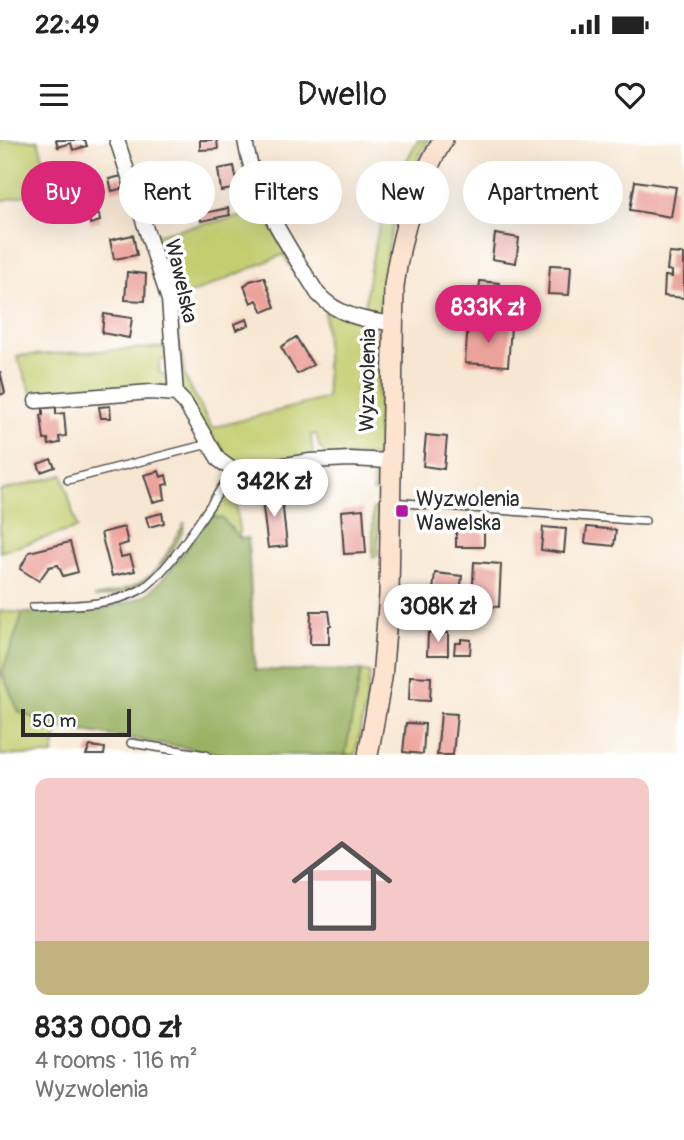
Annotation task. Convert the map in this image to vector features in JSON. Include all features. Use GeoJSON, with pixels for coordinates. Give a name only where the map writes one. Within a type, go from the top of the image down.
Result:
{"type":"FeatureCollection","features":[{"type":"Feature","properties":{"kind":"street","name":"Wawelska"},"geometry":{"type":"LineString","coordinates":[[117,140],[169,300],[176,394]]}},
{"type":"Feature","properties":{"kind":"street"},"geometry":{"type":"LineString","coordinates":[[245,140],[252,171],[269,211],[318,294],[334,308],[352,316],[391,323]]}},
{"type":"Feature","properties":{"kind":"street","name":"Wyzwolenia"},"geometry":{"type":"LineString","coordinates":[[368,755],[380,691],[387,630],[391,323],[394,286],[404,229],[419,184],[443,140]]}},
{"type":"Feature","properties":{"kind":"street"},"geometry":{"type":"LineString","coordinates":[[36,401],[151,392],[176,394],[185,403],[223,465],[233,470],[247,471],[310,461],[390,461]]}},
{"type":"Feature","properties":{"kind":"lane"},"geometry":{"type":"LineString","coordinates":[[68,480],[208,444]]}},
{"type":"Feature","properties":{"kind":"lane"},"geometry":{"type":"LineString","coordinates":[[33,607],[68,606],[123,597],[149,584],[169,563],[233,470]]}},
{"type":"Feature","properties":{"kind":"lane"},"geometry":{"type":"LineString","coordinates":[[390,502],[645,521]]}},
{"type":"Feature","properties":{"kind":"lane"},"geometry":{"type":"LineString","coordinates":[[131,743],[206,755]]}},
{"type":"Feature","properties":{"kind":"green space"},"geometry":{"type":"Polygon","coordinates":[[[0,140],[38,140],[44,161],[21,161],[21,196],[0,201],[0,140]]]}},
{"type":"Feature","properties":{"kind":"green space"},"geometry":{"type":"Polygon","coordinates":[[[418,140],[428,140],[417,161],[407,161],[418,140]]]}},
{"type":"Feature","properties":{"kind":"green space"},"geometry":{"type":"Polygon","coordinates":[[[229,219],[229,224],[270,224],[297,271],[294,273],[284,254],[172,302],[152,235],[229,219]]]}},
{"type":"Feature","properties":{"kind":"green space"},"geometry":{"type":"Polygon","coordinates":[[[380,224],[393,224],[379,315],[364,314],[380,224]]]}},
{"type":"Feature","properties":{"kind":"green space"},"geometry":{"type":"Polygon","coordinates":[[[325,308],[379,330],[378,456],[324,456],[316,434],[311,435],[313,457],[240,466],[223,457],[180,390],[177,328],[185,377],[212,428],[327,398],[325,308]]]}},
{"type":"Feature","properties":{"kind":"green space"},"geometry":{"type":"Polygon","coordinates":[[[166,347],[170,359],[160,360],[159,372],[171,379],[167,387],[32,395],[17,356],[166,347]]]}},
{"type":"Feature","properties":{"kind":"green space"},"geometry":{"type":"Polygon","coordinates":[[[310,464],[379,466],[378,492],[373,492],[373,469],[322,466],[263,479],[263,472],[310,464]]]}},
{"type":"Feature","properties":{"kind":"green space"},"geometry":{"type":"Polygon","coordinates":[[[63,475],[77,528],[0,552],[0,491],[63,475]]]}},
{"type":"Feature","properties":{"kind":"green space"},"geometry":{"type":"Polygon","coordinates":[[[234,485],[240,539],[222,518],[210,516],[234,485]]]}},
{"type":"Feature","properties":{"kind":"green space"},"geometry":{"type":"Polygon","coordinates":[[[378,508],[378,555],[373,557],[373,509],[378,508]]]}},
{"type":"Feature","properties":{"kind":"green space"},"geometry":{"type":"Polygon","coordinates":[[[210,516],[222,518],[240,539],[248,538],[255,670],[361,671],[345,755],[229,755],[58,727],[19,712],[2,673],[23,613],[102,608],[145,595],[170,570],[210,516]]]}},
{"type":"Feature","properties":{"kind":"green space"},"geometry":{"type":"Polygon","coordinates":[[[185,522],[182,534],[171,552],[148,579],[129,591],[107,597],[94,597],[130,587],[152,574],[185,522]]]}},
{"type":"Feature","properties":{"kind":"green space"},"geometry":{"type":"Polygon","coordinates":[[[0,611],[23,613],[2,673],[19,712],[58,727],[53,755],[0,755],[0,611]]]}},
{"type":"Feature","properties":{"kind":"green space"},"geometry":{"type":"Polygon","coordinates":[[[361,671],[370,673],[366,704],[355,755],[345,755],[361,671]]]}},
{"type":"Feature","properties":{"kind":"building"},"geometry":{"type":"Polygon","coordinates":[[[56,140],[85,140],[87,146],[73,150],[71,143],[58,147],[56,140]]]}},
{"type":"Feature","properties":{"kind":"building"},"geometry":{"type":"Polygon","coordinates":[[[200,140],[217,140],[218,149],[200,150],[200,140]]]}},
{"type":"Feature","properties":{"kind":"building"},"geometry":{"type":"Polygon","coordinates":[[[229,167],[229,190],[221,191],[218,169],[229,167]]]}},
{"type":"Feature","properties":{"kind":"building"},"geometry":{"type":"Polygon","coordinates":[[[119,177],[119,189],[112,191],[109,179],[119,177]]]}},
{"type":"Feature","properties":{"kind":"building"},"geometry":{"type":"Polygon","coordinates":[[[635,181],[676,187],[671,217],[630,210],[635,181]]]}},
{"type":"Feature","properties":{"kind":"building"},"geometry":{"type":"Polygon","coordinates":[[[228,208],[229,215],[215,218],[215,211],[228,208]]]}},
{"type":"Feature","properties":{"kind":"building"},"geometry":{"type":"Polygon","coordinates":[[[495,234],[519,238],[516,263],[492,259],[495,234]]]}},
{"type":"Feature","properties":{"kind":"building"},"geometry":{"type":"Polygon","coordinates":[[[133,235],[137,255],[114,259],[110,240],[133,235]]]}},
{"type":"Feature","properties":{"kind":"building"},"geometry":{"type":"Polygon","coordinates":[[[669,253],[684,254],[684,298],[664,296],[665,276],[672,277],[672,271],[667,270],[669,253]]]}},
{"type":"Feature","properties":{"kind":"building"},"geometry":{"type":"Polygon","coordinates":[[[550,265],[571,266],[569,295],[548,294],[550,265]]]}},
{"type":"Feature","properties":{"kind":"building"},"geometry":{"type":"Polygon","coordinates":[[[127,272],[146,274],[145,301],[125,300],[127,272]]]}},
{"type":"Feature","properties":{"kind":"building"},"geometry":{"type":"Polygon","coordinates":[[[264,277],[275,307],[263,312],[257,300],[251,303],[244,286],[264,277]]]}},
{"type":"Feature","properties":{"kind":"building"},"geometry":{"type":"Polygon","coordinates":[[[480,281],[499,283],[497,305],[478,303],[480,281]]]}},
{"type":"Feature","properties":{"kind":"building"},"geometry":{"type":"Polygon","coordinates":[[[104,314],[132,318],[129,338],[102,333],[104,314]]]}},
{"type":"Feature","properties":{"kind":"building"},"geometry":{"type":"Polygon","coordinates":[[[247,319],[249,325],[236,330],[234,324],[247,319]]]}},
{"type":"Feature","properties":{"kind":"building"},"geometry":{"type":"Polygon","coordinates":[[[468,324],[511,327],[508,366],[465,363],[468,324]]]}},
{"type":"Feature","properties":{"kind":"building"},"geometry":{"type":"Polygon","coordinates":[[[296,337],[313,365],[297,374],[281,347],[296,337]]]}},
{"type":"Feature","properties":{"kind":"building"},"geometry":{"type":"Polygon","coordinates":[[[0,371],[5,393],[0,395],[0,371]]]}},
{"type":"Feature","properties":{"kind":"building"},"geometry":{"type":"Polygon","coordinates":[[[110,406],[111,418],[101,418],[99,407],[110,406]]]}},
{"type":"Feature","properties":{"kind":"building"},"geometry":{"type":"Polygon","coordinates":[[[56,407],[56,414],[64,413],[66,436],[59,437],[60,443],[49,445],[48,439],[44,440],[41,415],[43,408],[56,407]]]}},
{"type":"Feature","properties":{"kind":"building"},"geometry":{"type":"Polygon","coordinates":[[[426,435],[447,437],[444,469],[423,466],[426,435]]]}},
{"type":"Feature","properties":{"kind":"building"},"geometry":{"type":"Polygon","coordinates":[[[51,459],[55,467],[41,472],[38,464],[51,459]]]}},
{"type":"Feature","properties":{"kind":"building"},"geometry":{"type":"Polygon","coordinates":[[[159,471],[161,477],[166,475],[168,484],[163,485],[165,499],[153,502],[144,475],[159,471]]]}},
{"type":"Feature","properties":{"kind":"building"},"geometry":{"type":"Polygon","coordinates":[[[281,490],[287,546],[268,548],[261,492],[281,490]]]}},
{"type":"Feature","properties":{"kind":"building"},"geometry":{"type":"Polygon","coordinates":[[[363,509],[366,553],[344,554],[341,511],[363,509]]]}},
{"type":"Feature","properties":{"kind":"building"},"geometry":{"type":"Polygon","coordinates":[[[162,513],[164,523],[149,527],[146,517],[162,513]]]}},
{"type":"Feature","properties":{"kind":"building"},"geometry":{"type":"Polygon","coordinates":[[[456,524],[484,524],[484,547],[456,547],[456,524]]]}},
{"type":"Feature","properties":{"kind":"building"},"geometry":{"type":"Polygon","coordinates":[[[124,527],[128,543],[118,546],[121,557],[130,555],[135,571],[112,576],[101,533],[124,527]]]}},
{"type":"Feature","properties":{"kind":"building"},"geometry":{"type":"Polygon","coordinates":[[[543,527],[566,529],[564,553],[541,550],[543,527]]]}},
{"type":"Feature","properties":{"kind":"building"},"geometry":{"type":"Polygon","coordinates":[[[587,527],[616,530],[614,546],[585,543],[587,527]]]}},
{"type":"Feature","properties":{"kind":"building"},"geometry":{"type":"Polygon","coordinates":[[[70,542],[78,572],[63,576],[58,565],[49,567],[39,581],[20,569],[29,552],[70,542]]]}},
{"type":"Feature","properties":{"kind":"building"},"geometry":{"type":"Polygon","coordinates":[[[474,562],[501,564],[499,607],[472,605],[474,562]]]}},
{"type":"Feature","properties":{"kind":"building"},"geometry":{"type":"Polygon","coordinates":[[[435,573],[462,576],[459,603],[432,600],[435,573]]]}},
{"type":"Feature","properties":{"kind":"building"},"geometry":{"type":"Polygon","coordinates":[[[311,611],[329,611],[329,644],[310,644],[311,611]]]}},
{"type":"Feature","properties":{"kind":"building"},"geometry":{"type":"Polygon","coordinates":[[[428,633],[448,633],[448,655],[427,655],[428,633]]]}},
{"type":"Feature","properties":{"kind":"building"},"geometry":{"type":"Polygon","coordinates":[[[461,639],[471,640],[470,654],[454,654],[455,643],[461,643],[461,639]]]}},
{"type":"Feature","properties":{"kind":"building"},"geometry":{"type":"Polygon","coordinates":[[[410,676],[431,677],[430,701],[409,700],[410,676]]]}},
{"type":"Feature","properties":{"kind":"building"},"geometry":{"type":"Polygon","coordinates":[[[441,713],[457,714],[453,755],[437,755],[441,713]]]}},
{"type":"Feature","properties":{"kind":"building"},"geometry":{"type":"Polygon","coordinates":[[[406,723],[425,724],[423,754],[403,752],[406,723]]]}},
{"type":"Feature","properties":{"kind":"building"},"geometry":{"type":"Polygon","coordinates":[[[90,746],[105,748],[104,755],[86,755],[90,746]]]}},
{"type":"Feature","properties":{"kind":"place","name":"Wyzwolenia Wawelska"},"geometry":{"type":"Point","coordinates":[402,511]}}]}
